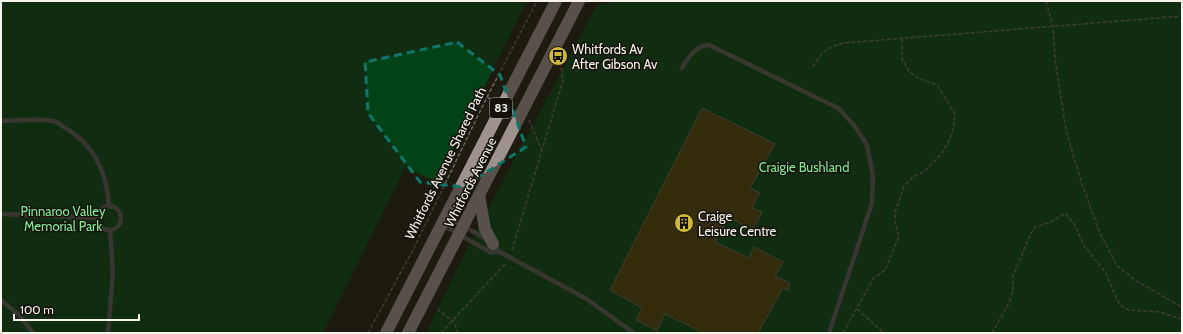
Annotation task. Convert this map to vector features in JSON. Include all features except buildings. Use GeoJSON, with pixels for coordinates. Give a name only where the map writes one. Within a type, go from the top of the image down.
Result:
{"type":"FeatureCollection","features":[{"type":"Feature","properties":{"kind":"main road","name":"Whitfords Avenue"},"geometry":{"type":"LineString","coordinates":[[386,333],[556,1]]}},
{"type":"Feature","properties":{"kind":"main road","name":"Whitfords Avenue"},"geometry":{"type":"LineString","coordinates":[[408,333],[579,1]]}},
{"type":"Feature","properties":{"kind":"main road"},"geometry":{"type":"LineString","coordinates":[[479,195],[484,229],[497,248]]}},
{"type":"Feature","properties":{"kind":"lane"},"geometry":{"type":"LineString","coordinates":[[682,68],[696,50],[701,46],[709,45],[838,108],[854,125],[867,145],[873,176],[872,203],[829,333]]}},
{"type":"Feature","properties":{"kind":"lane"},"geometry":{"type":"LineString","coordinates":[[1,121],[32,119],[55,121],[76,135],[93,152],[98,161],[108,193],[109,206]]}},
{"type":"Feature","properties":{"kind":"lane"},"geometry":{"type":"LineString","coordinates":[[109,206],[117,209],[121,218],[118,225],[110,230],[99,225],[97,218],[100,210],[109,206]]}},
{"type":"Feature","properties":{"kind":"lane"},"geometry":{"type":"LineString","coordinates":[[1,214],[97,218]]}},
{"type":"Feature","properties":{"kind":"lane"},"geometry":{"type":"LineString","coordinates":[[444,220],[585,298],[634,333]]}},
{"type":"Feature","properties":{"kind":"lane"},"geometry":{"type":"LineString","coordinates":[[444,220],[461,230],[490,252],[497,248]]}},
{"type":"Feature","properties":{"kind":"lane"},"geometry":{"type":"LineString","coordinates":[[108,333],[113,272],[110,230]]}},
{"type":"Feature","properties":{"kind":"lane"},"geometry":{"type":"LineString","coordinates":[[1,300],[20,316],[33,333]]}},
{"type":"Feature","properties":{"kind":"path","name":"Whitfords Avenue Shared Path"},"geometry":{"type":"LineString","coordinates":[[368,333],[414,248],[487,97],[537,1]]}},
{"type":"Feature","properties":{"kind":"path"},"geometry":{"type":"LineString","coordinates":[[1046,1],[1053,27],[1055,59],[1066,130],[1081,181],[1099,231],[1117,266],[1138,282],[1182,307]]}},
{"type":"Feature","properties":{"kind":"path"},"geometry":{"type":"LineString","coordinates":[[813,67],[823,51],[834,45],[1019,28],[1053,27],[1182,16]]}},
{"type":"Feature","properties":{"kind":"path"},"geometry":{"type":"LineString","coordinates":[[843,333],[873,278],[885,270],[899,237],[894,222],[895,212],[904,186],[913,177],[925,171],[942,153],[950,141],[954,127],[955,114],[937,85],[918,78],[908,71],[902,59],[902,38]]}},
{"type":"Feature","properties":{"kind":"path"},"geometry":{"type":"LineString","coordinates":[[441,333],[503,266],[514,246],[563,80],[561,66],[563,52]]}},
{"type":"Feature","properties":{"kind":"path"},"geometry":{"type":"LineString","coordinates":[[529,120],[542,151]]}},
{"type":"Feature","properties":{"kind":"path"},"geometry":{"type":"LineString","coordinates":[[992,333],[1009,303],[1013,291],[1013,276],[1031,233],[1035,227],[1051,222],[1065,213],[1074,224],[1085,247],[1106,273],[1118,302],[1123,307],[1129,310],[1159,312],[1182,319]]}},
{"type":"Feature","properties":{"kind":"path"},"geometry":{"type":"LineString","coordinates":[[857,308],[884,333]]}},
{"type":"Feature","properties":{"kind":"path"},"geometry":{"type":"LineString","coordinates":[[437,309],[455,323],[456,333]]}},
{"type":"Feature","properties":{"kind":"highlighted area"},"geometry":{"type":"Polygon","coordinates":[[[457,42],[500,75],[526,147],[463,187],[420,182],[368,113],[365,62],[457,42]]]}},
{"type":"Feature","properties":{"kind":"green space","name":"Pinnaroo Valley Memorial Park"},"geometry":{"type":"Polygon","coordinates":[[[1,1],[527,1],[437,182],[405,168],[323,333],[1,333],[1,1]]]}},
{"type":"Feature","properties":{"kind":"green space","name":"Craigie Bushland"},"geometry":{"type":"Polygon","coordinates":[[[625,1],[1182,1],[1182,333],[426,333],[473,237],[597,5],[625,1]]]}},
{"type":"Feature","properties":{"kind":"place","name":"Whitfords Av After Gibson Av"},"geometry":{"type":"Point","coordinates":[558,56]}},
{"type":"Feature","properties":{"kind":"place","name":"Craige Leisure Centre"},"geometry":{"type":"Point","coordinates":[684,223]}}]}
